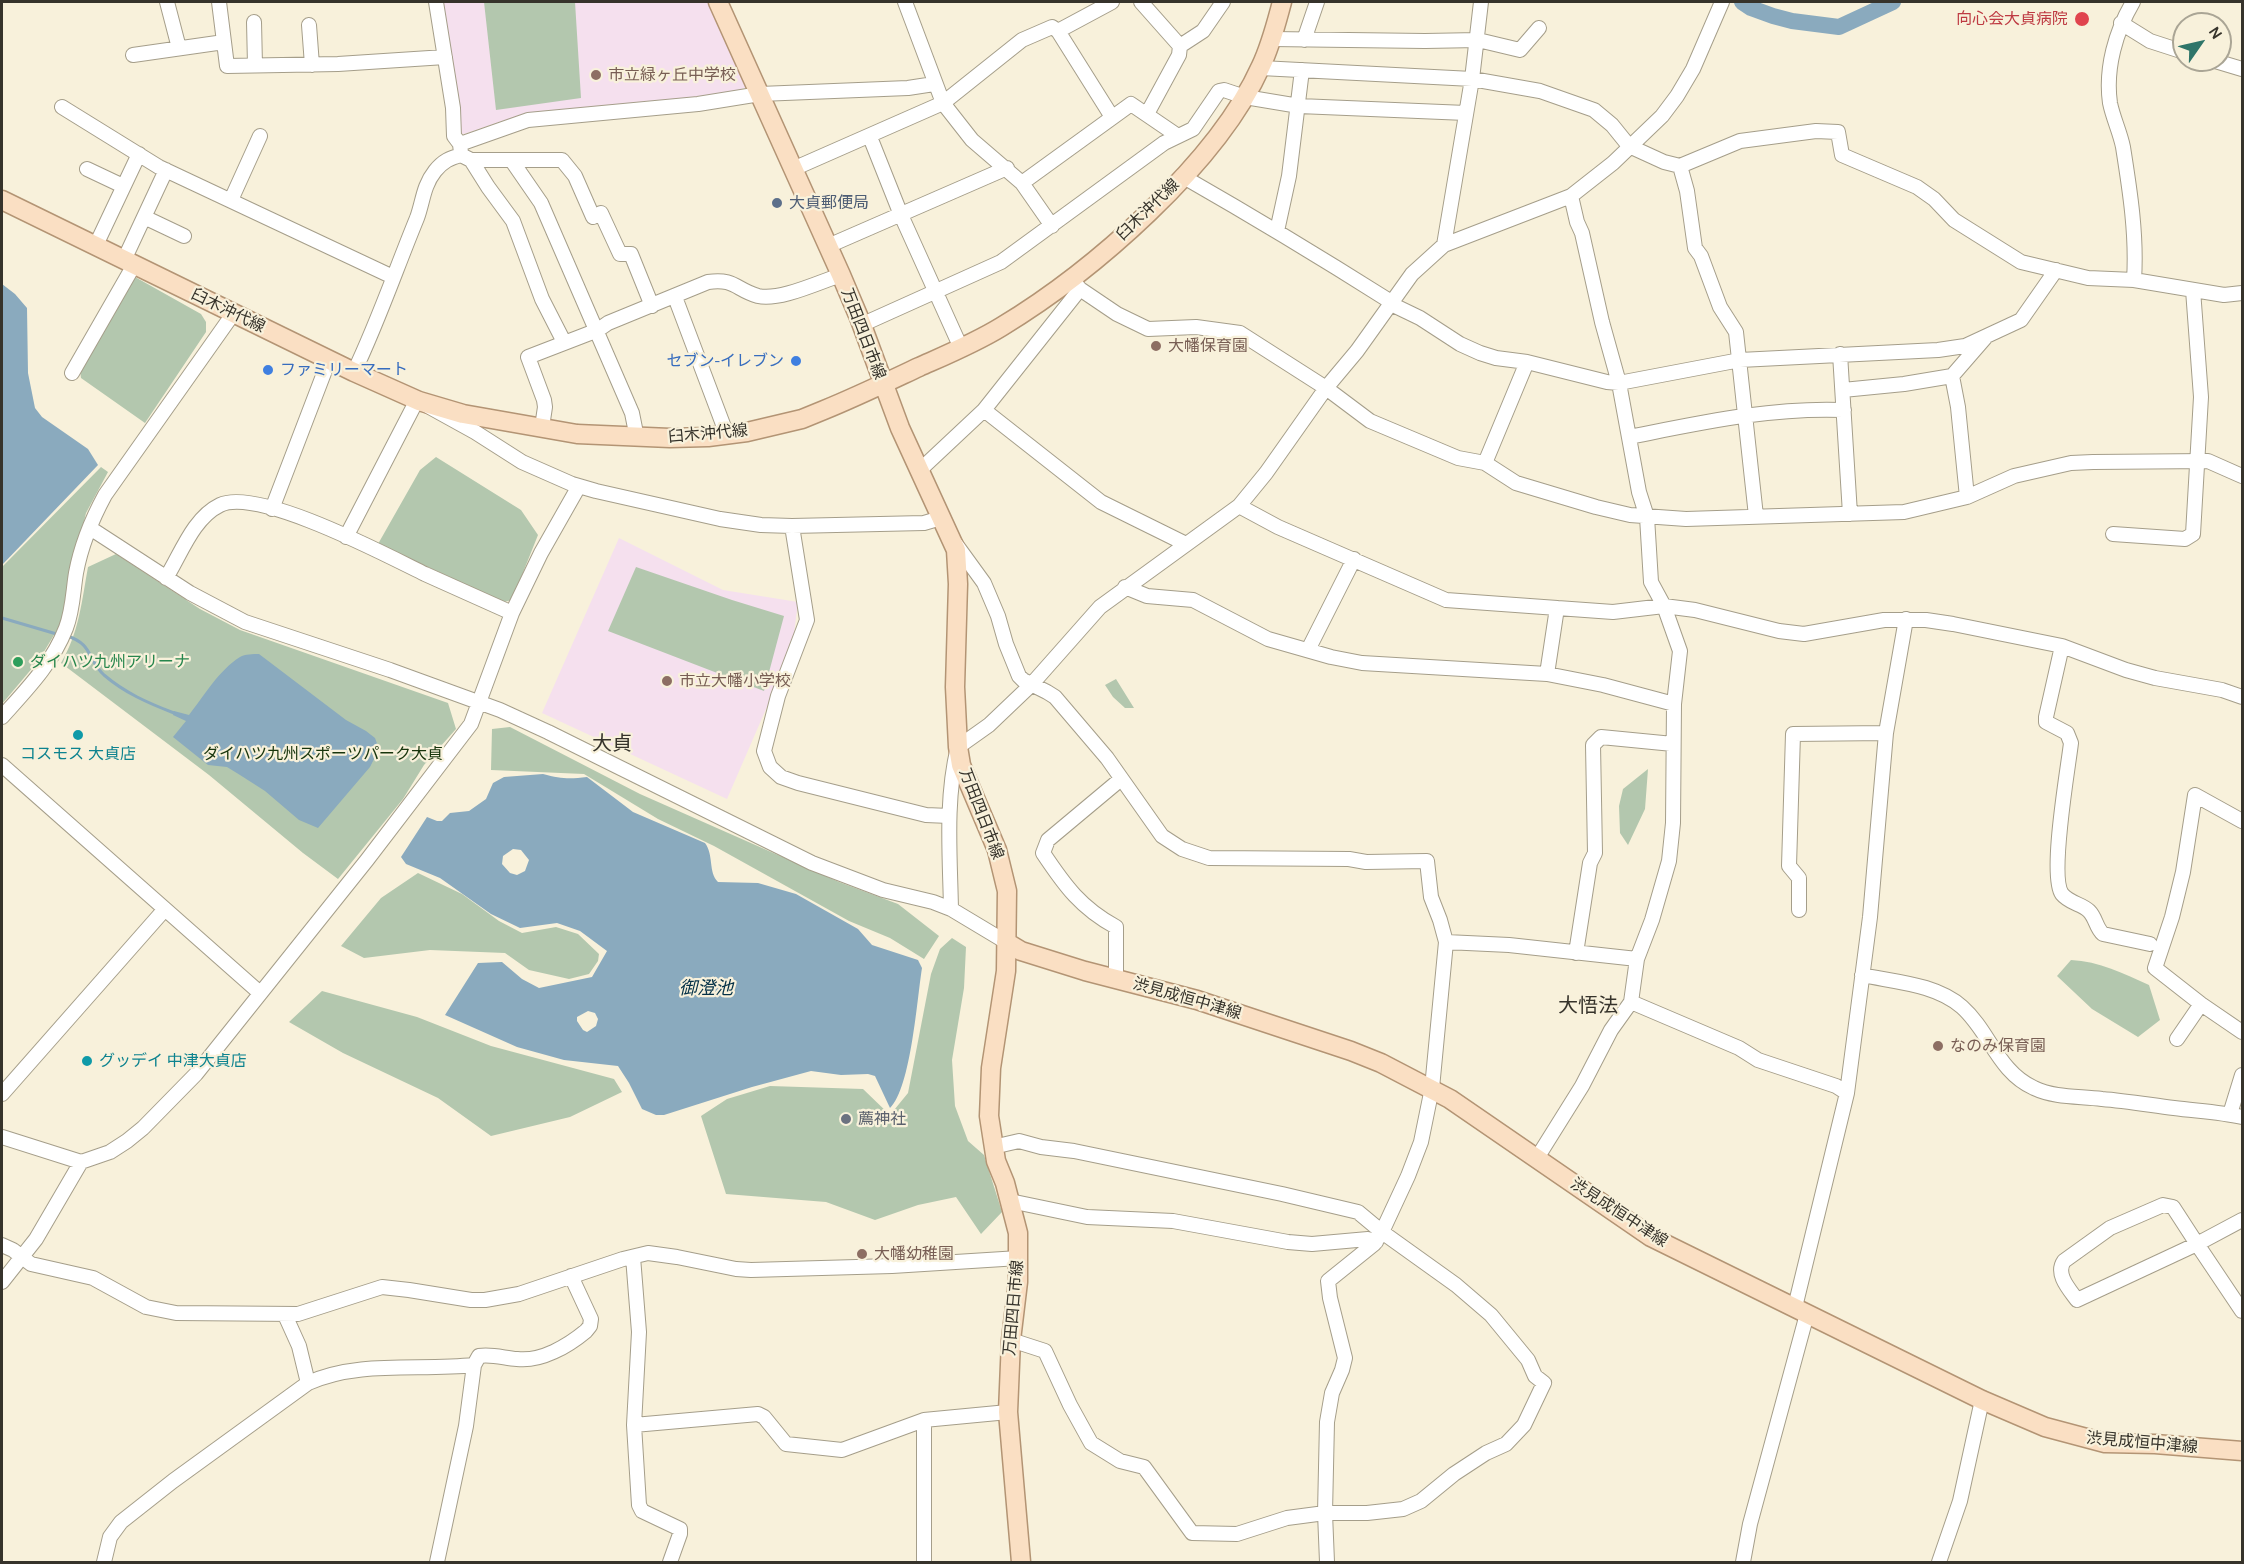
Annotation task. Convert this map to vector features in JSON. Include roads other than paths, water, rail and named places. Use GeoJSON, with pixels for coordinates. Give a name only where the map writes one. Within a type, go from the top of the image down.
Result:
{"type":"FeatureCollection","features":[{"type":"Feature","properties":{"kind":"main road","name":"万田四日市線"},"geometry":{"type":"LineString","coordinates":[[718,2],[841,275],[900,428],[956,550],[958,584],[954,687],[958,747],[961,765],[990,831],[1003,874],[1008,906],[1006,970],[989,1098],[993,1148],[1018,1233],[1019,1258],[1011,1340],[1008,1412],[1021,1563]]}},
{"type":"Feature","properties":{"kind":"main road","name":"臼木沖代線"},"geometry":{"type":"LineString","coordinates":[[2,200],[232,314],[417,400],[463,414],[577,434],[637,438],[728,435],[802,419],[961,348],[1001,327],[1049,295],[1075,284],[1149,212],[1207,149],[1245,97],[1260,68],[1272,39],[1282,2]]}},
{"type":"Feature","properties":{"kind":"main road","name":"渋見成恒中津線"},"geometry":{"type":"LineString","coordinates":[[1006,942],[1021,951],[1197,1000],[1351,1051],[1432,1088],[1651,1237],[1982,1400],[2044,1427],[2105,1443],[2155,1444],[2242,1451]]}},
{"type":"Feature","properties":{"kind":"street"},"geometry":{"type":"LineString","coordinates":[[167,2],[179,48]]}},
{"type":"Feature","properties":{"kind":"street"},"geometry":{"type":"LineString","coordinates":[[219,2],[227,66],[312,65],[445,57]]}},
{"type":"Feature","properties":{"kind":"street"},"geometry":{"type":"LineString","coordinates":[[436,2],[453,108],[454,136],[513,221],[542,299],[564,342]]}},
{"type":"Feature","properties":{"kind":"street"},"geometry":{"type":"LineString","coordinates":[[905,2],[943,103],[972,140],[1022,183],[1052,226]]}},
{"type":"Feature","properties":{"kind":"street"},"geometry":{"type":"LineString","coordinates":[[1058,31],[1112,2]]}},
{"type":"Feature","properties":{"kind":"street"},"geometry":{"type":"LineString","coordinates":[[1141,2],[1180,46],[1179,55],[1147,114]]}},
{"type":"Feature","properties":{"kind":"street"},"geometry":{"type":"LineString","coordinates":[[1180,46],[1203,31],[1223,2]]}},
{"type":"Feature","properties":{"kind":"street"},"geometry":{"type":"LineString","coordinates":[[1304,40],[1317,2]]}},
{"type":"Feature","properties":{"kind":"street"},"geometry":{"type":"LineString","coordinates":[[1444,245],[1473,79],[1480,2]]}},
{"type":"Feature","properties":{"kind":"street"},"geometry":{"type":"LineString","coordinates":[[951,909],[949,816],[951,781],[958,747],[990,725],[1030,685],[1100,606],[1239,506],[1266,473],[1326,388],[1412,274],[1444,245],[1571,196],[1612,163],[1662,116],[1693,69],[1722,2]]}},
{"type":"Feature","properties":{"kind":"street"},"geometry":{"type":"LineString","coordinates":[[2133,2],[2121,22],[2113,51],[2109,91],[2112,110],[2121,137],[2130,196],[2135,241],[2134,280]]}},
{"type":"Feature","properties":{"kind":"street"},"geometry":{"type":"LineString","coordinates":[[254,22],[255,65]]}},
{"type":"Feature","properties":{"kind":"street"},"geometry":{"type":"LineString","coordinates":[[2121,22],[2150,41],[2172,48]]}},
{"type":"Feature","properties":{"kind":"street"},"geometry":{"type":"LineString","coordinates":[[309,26],[312,65]]}},
{"type":"Feature","properties":{"kind":"street"},"geometry":{"type":"LineString","coordinates":[[793,169],[943,103],[1022,40],[1052,27],[1058,31],[1112,117]]}},
{"type":"Feature","properties":{"kind":"street"},"geometry":{"type":"LineString","coordinates":[[1272,39],[1478,40],[1520,51],[1539,28]]}},
{"type":"Feature","properties":{"kind":"street"},"geometry":{"type":"LineString","coordinates":[[133,55],[224,42]]}},
{"type":"Feature","properties":{"kind":"street"},"geometry":{"type":"LineString","coordinates":[[1260,68],[1473,79],[1540,91],[1594,110],[1612,125],[1629,146],[1664,162],[1680,166],[1740,141],[1816,131],[1838,132],[1842,155],[1917,187],[1934,199],[1954,220],[2021,262],[2088,278],[2134,280],[2224,296],[2242,293]]}},
{"type":"Feature","properties":{"kind":"street"},"geometry":{"type":"LineString","coordinates":[[1278,231],[1289,176],[1302,70]]}},
{"type":"Feature","properties":{"kind":"street"},"geometry":{"type":"LineString","coordinates":[[354,372],[368,343],[419,213],[424,190],[434,172],[447,159],[464,153],[528,120],[698,104],[760,94],[908,88],[934,84]]}},
{"type":"Feature","properties":{"kind":"street"},"geometry":{"type":"LineString","coordinates":[[861,325],[1001,262],[1164,143],[1193,129],[1219,91],[1224,90],[1245,97],[1299,106],[1466,113]]}},
{"type":"Feature","properties":{"kind":"street"},"geometry":{"type":"LineString","coordinates":[[1022,183],[1131,104],[1178,136]]}},
{"type":"Feature","properties":{"kind":"street"},"geometry":{"type":"LineString","coordinates":[[62,106],[166,170],[393,277]]}},
{"type":"Feature","properties":{"kind":"street"},"geometry":{"type":"LineString","coordinates":[[231,200],[260,136]]}},
{"type":"Feature","properties":{"kind":"street"},"geometry":{"type":"LineString","coordinates":[[870,137],[901,215],[961,348]]}},
{"type":"Feature","properties":{"kind":"street"},"geometry":{"type":"LineString","coordinates":[[464,153],[512,161],[562,160],[575,176],[593,216],[601,213],[620,254],[631,254],[652,306]]}},
{"type":"Feature","properties":{"kind":"street"},"geometry":{"type":"LineString","coordinates":[[96,245],[139,154]]}},
{"type":"Feature","properties":{"kind":"street"},"geometry":{"type":"LineString","coordinates":[[512,161],[541,203],[598,330],[632,413],[637,438]]}},
{"type":"Feature","properties":{"kind":"street"},"geometry":{"type":"LineString","coordinates":[[1680,166],[1695,248],[1701,256],[1720,307],[1736,332],[1755,516]]}},
{"type":"Feature","properties":{"kind":"street"},"geometry":{"type":"LineString","coordinates":[[828,246],[1007,168]]}},
{"type":"Feature","properties":{"kind":"street"},"geometry":{"type":"LineString","coordinates":[[87,169],[123,186]]}},
{"type":"Feature","properties":{"kind":"street"},"geometry":{"type":"LineString","coordinates":[[72,373],[129,262],[144,217],[166,170]]}},
{"type":"Feature","properties":{"kind":"street"},"geometry":{"type":"LineString","coordinates":[[1182,176],[1278,231],[1391,304],[1420,318],[1470,349],[1496,358],[1527,362],[1607,382],[1619,383],[1740,360],[1938,350],[1965,346],[2021,320],[2056,270]]}},
{"type":"Feature","properties":{"kind":"street"},"geometry":{"type":"LineString","coordinates":[[1537,1158],[1582,1086],[1611,1030],[1631,1002],[1637,959],[1652,920],[1669,861],[1673,823],[1674,704],[1680,651],[1664,606],[1651,582],[1647,517],[1639,492],[1619,383],[1571,196]]}},
{"type":"Feature","properties":{"kind":"street"},"geometry":{"type":"LineString","coordinates":[[144,217],[184,236]]}},
{"type":"Feature","properties":{"kind":"street"},"geometry":{"type":"LineString","coordinates":[[542,427],[544,400],[528,357],[598,330],[608,323],[708,282],[720,280],[732,283],[757,296],[776,296],[841,275]]}},
{"type":"Feature","properties":{"kind":"street"},"geometry":{"type":"LineString","coordinates":[[920,470],[984,410],[1075,284],[1117,314],[1148,329],[1196,327],[1240,333],[1326,388],[1370,421],[1458,458],[1485,463],[1516,483],[1596,507],[1647,517],[1686,519],[1904,512],[1967,497],[2014,476],[2071,463],[2198,460],[2215,463],[2242,476]]}},
{"type":"Feature","properties":{"kind":"street"},"geometry":{"type":"LineString","coordinates":[[2113,534],[2185,539],[2190,537],[2194,526],[2201,397],[2193,290]]}},
{"type":"Feature","properties":{"kind":"street"},"geometry":{"type":"LineString","coordinates":[[675,297],[728,435]]}},
{"type":"Feature","properties":{"kind":"street"},"geometry":{"type":"LineString","coordinates":[[2,717],[48,665],[59,644],[67,625],[81,550],[95,513],[110,488],[232,314]]}},
{"type":"Feature","properties":{"kind":"street"},"geometry":{"type":"LineString","coordinates":[[1843,390],[1904,384],[1952,376],[1987,337]]}},
{"type":"Feature","properties":{"kind":"street"},"geometry":{"type":"LineString","coordinates":[[1840,354],[1850,514]]}},
{"type":"Feature","properties":{"kind":"street"},"geometry":{"type":"LineString","coordinates":[[272,509],[329,360]]}},
{"type":"Feature","properties":{"kind":"street"},"geometry":{"type":"LineString","coordinates":[[1485,463],[1527,362]]}},
{"type":"Feature","properties":{"kind":"street"},"geometry":{"type":"LineString","coordinates":[[1952,376],[1958,407],[1967,497]]}},
{"type":"Feature","properties":{"kind":"street"},"geometry":{"type":"LineString","coordinates":[[346,537],[417,400],[475,432],[522,462],[579,486],[720,519],[761,525],[792,526],[924,523],[941,518]]}},
{"type":"Feature","properties":{"kind":"street"},"geometry":{"type":"LineString","coordinates":[[1629,437],[1745,415],[1819,409],[1844,410]]}},
{"type":"Feature","properties":{"kind":"street"},"geometry":{"type":"LineString","coordinates":[[984,410],[1101,502],[1186,544]]}},
{"type":"Feature","properties":{"kind":"street"},"geometry":{"type":"LineString","coordinates":[[2,1137],[81,1162],[110,1152],[143,1128],[196,1074],[471,724],[512,613],[541,553],[579,486]]}},
{"type":"Feature","properties":{"kind":"street"},"geometry":{"type":"LineString","coordinates":[[166,578],[194,530],[213,509],[232,501],[272,509],[346,537],[512,613]]}},
{"type":"Feature","properties":{"kind":"street"},"geometry":{"type":"LineString","coordinates":[[1239,506],[1278,527],[1446,600],[1613,612],[1664,606],[1695,610],[1779,631],[1804,634],[1884,620],[1953,624],[2062,646],[2126,670],[2155,678],[2222,690],[2242,697]]}},
{"type":"Feature","properties":{"kind":"street"},"geometry":{"type":"LineString","coordinates":[[792,526],[807,620],[778,696],[764,751],[770,767],[781,777],[798,783],[926,815],[949,816]]}},
{"type":"Feature","properties":{"kind":"street"},"geometry":{"type":"LineString","coordinates":[[90,528],[215,608],[245,622],[390,670],[500,710],[812,863],[883,890],[933,902],[951,909],[1006,942]]}},
{"type":"Feature","properties":{"kind":"street"},"geometry":{"type":"LineString","coordinates":[[953,541],[984,583],[1019,676],[1030,685],[1055,697],[1107,758],[1162,836],[1182,849],[1209,858],[1349,859],[1366,862],[1427,861],[1431,897],[1446,942],[1432,1088],[1420,1142],[1408,1176],[1379,1237],[1328,1281],[1345,1358],[1332,1393],[1327,1422],[1325,1513],[1327,1563]]}},
{"type":"Feature","properties":{"kind":"street"},"geometry":{"type":"LineString","coordinates":[[1308,650],[1353,559]]}},
{"type":"Feature","properties":{"kind":"street"},"geometry":{"type":"LineString","coordinates":[[1125,588],[1147,596],[1193,600],[1268,639],[1362,663],[1547,674],[1674,704]]}},
{"type":"Feature","properties":{"kind":"street"},"geometry":{"type":"LineString","coordinates":[[1547,674],[1557,608]]}},
{"type":"Feature","properties":{"kind":"street"},"geometry":{"type":"LineString","coordinates":[[1743,1563],[1750,1524],[1801,1310],[1847,1093],[1870,918],[1886,734],[1906,620]]}},
{"type":"Feature","properties":{"kind":"street"},"geometry":{"type":"LineString","coordinates":[[2062,646],[2046,717],[2046,722],[2067,733],[2071,743],[2059,848],[2057,878],[2060,892],[2066,898],[2089,910],[2097,929],[2103,934],[2150,944]]}},
{"type":"Feature","properties":{"kind":"street"},"geometry":{"type":"LineString","coordinates":[[1798,910],[1799,878],[1789,866],[1793,734],[1886,734]]}},
{"type":"Feature","properties":{"kind":"street"},"geometry":{"type":"LineString","coordinates":[[1576,953],[1590,863],[1595,854],[1593,745],[1601,737],[1674,744]]}},
{"type":"Feature","properties":{"kind":"street"},"geometry":{"type":"LineString","coordinates":[[2,765],[260,993]]}},
{"type":"Feature","properties":{"kind":"street"},"geometry":{"type":"LineString","coordinates":[[1116,979],[1116,927],[1081,904],[1043,853],[1048,840],[1121,779]]}},
{"type":"Feature","properties":{"kind":"street"},"geometry":{"type":"LineString","coordinates":[[2242,821],[2195,795],[2183,872],[2172,917],[2155,968],[2242,1032]]}},
{"type":"Feature","properties":{"kind":"street"},"geometry":{"type":"LineString","coordinates":[[2,1094],[165,909]]}},
{"type":"Feature","properties":{"kind":"street"},"geometry":{"type":"LineString","coordinates":[[1446,942],[1509,945],[1637,959]]}},
{"type":"Feature","properties":{"kind":"street"},"geometry":{"type":"LineString","coordinates":[[1862,975],[1922,987],[1943,994],[1962,1007],[2000,1061],[2013,1074],[2033,1088],[2055,1095],[2236,1116],[2242,1075]]}},
{"type":"Feature","properties":{"kind":"street"},"geometry":{"type":"LineString","coordinates":[[1631,1002],[1739,1048],[1758,1060],[1827,1082],[1847,1093]]}},
{"type":"Feature","properties":{"kind":"street"},"geometry":{"type":"LineString","coordinates":[[2177,1039],[2201,1004]]}},
{"type":"Feature","properties":{"kind":"street"},"geometry":{"type":"LineString","coordinates":[[993,1148],[1019,1141],[1041,1147],[1074,1150],[1358,1212],[1379,1237],[1456,1284],[1491,1315],[1528,1360],[1541,1388],[1524,1425],[1506,1444],[1454,1474],[1421,1502],[1403,1509],[1367,1513],[1325,1513],[1287,1518],[1237,1534],[1192,1533],[1144,1467],[1120,1461],[1091,1443],[1045,1351],[1011,1340]]}},
{"type":"Feature","properties":{"kind":"street"},"geometry":{"type":"LineString","coordinates":[[2,1282],[23,1257],[47,1222],[81,1162]]}},
{"type":"Feature","properties":{"kind":"street"},"geometry":{"type":"LineString","coordinates":[[1010,1201],[1087,1217],[1173,1221],[1288,1242],[1312,1244],[1379,1237]]}},
{"type":"Feature","properties":{"kind":"street"},"geometry":{"type":"LineString","coordinates":[[2242,1220],[2197,1244],[2077,1300],[2061,1273],[2060,1266],[2102,1234],[2163,1205],[2173,1207],[2197,1244],[2242,1311]]}},
{"type":"Feature","properties":{"kind":"street"},"geometry":{"type":"LineString","coordinates":[[2,1245],[31,1264],[101,1281],[136,1302],[156,1310],[176,1313],[285,1315],[314,1310],[382,1287],[485,1300],[519,1294],[648,1253],[751,1270],[892,1266],[1019,1258]]}},
{"type":"Feature","properties":{"kind":"street"},"geometry":{"type":"LineString","coordinates":[[633,1257],[639,1332],[634,1425],[639,1505],[642,1511],[680,1530],[670,1563]]}},
{"type":"Feature","properties":{"kind":"street"},"geometry":{"type":"LineString","coordinates":[[438,1563],[466,1426],[474,1365],[479,1356],[488,1354],[519,1360],[542,1357],[586,1331],[591,1319],[571,1276]]}},
{"type":"Feature","properties":{"kind":"street"},"geometry":{"type":"LineString","coordinates":[[285,1315],[299,1346],[308,1383]]}},
{"type":"Feature","properties":{"kind":"street"},"geometry":{"type":"LineString","coordinates":[[104,1563],[110,1537],[121,1522],[173,1481],[308,1383],[326,1375],[355,1370],[474,1365]]}},
{"type":"Feature","properties":{"kind":"street"},"geometry":{"type":"LineString","coordinates":[[1939,1563],[1960,1500],[1982,1400]]}},
{"type":"Feature","properties":{"kind":"street"},"geometry":{"type":"LineString","coordinates":[[634,1425],[758,1414],[764,1417],[786,1444],[842,1450],[924,1420],[1008,1412]]}},
{"type":"Feature","properties":{"kind":"street"},"geometry":{"type":"LineString","coordinates":[[924,1420],[924,1563]]}},
{"type":"Feature","properties":{"kind":"water"},"geometry":{"type":"Polygon","coordinates":[[[2,284],[27,308],[28,373],[35,408],[42,417],[88,449],[98,465],[2,565],[2,284]]]}},
{"type":"Feature","properties":{"kind":"water"},"geometry":{"type":"Polygon","coordinates":[[[259,654],[346,720],[366,731],[375,738],[378,746],[370,767],[318,828],[299,820],[265,791],[227,767],[208,765],[173,737],[186,721],[173,715],[174,711],[189,715],[232,662],[244,655],[259,654]]]}},
{"type":"Feature","properties":{"kind":"water","name":"御澄池"},"geometry":{"type":"Polygon","coordinates":[[[543,774],[565,778],[587,777],[633,812],[705,843],[713,873],[718,882],[758,883],[796,894],[858,929],[872,945],[918,960],[922,968],[908,1063],[897,1098],[890,1108],[875,1076],[811,1071],[664,1115],[656,1115],[642,1109],[618,1066],[564,1060],[517,1047],[445,1015],[478,963],[502,962],[522,979],[539,988],[592,977],[607,951],[580,931],[557,923],[520,928],[491,914],[440,878],[406,864],[401,857],[427,817],[442,821],[450,813],[469,811],[486,799],[493,783],[504,777],[543,774]],[[513,849],[503,856],[502,864],[510,873],[517,875],[525,871],[529,860],[521,850],[513,849]],[[588,1011],[577,1017],[583,1030],[587,1032],[596,1026],[598,1019],[595,1013],[588,1011]]]}},
{"type":"Feature","properties":{"kind":"waterway"},"geometry":{"type":"LineString","coordinates":[[1742,2],[1751,8],[1792,21],[1839,27],[1893,2]]}},
{"type":"Feature","properties":{"kind":"waterway"},"geometry":{"type":"LineString","coordinates":[[2,618],[60,635]]}},
{"type":"Feature","properties":{"kind":"waterway"},"geometry":{"type":"LineString","coordinates":[[67,636],[81,643],[104,675],[120,687],[174,713]]}},
{"type":"Feature","properties":{"kind":"place","name":"向心会大貞病院"},"geometry":{"type":"Point","coordinates":[2082,19]}},
{"type":"Feature","properties":{"kind":"place","name":"市立緑ヶ丘中学校"},"geometry":{"type":"Point","coordinates":[596,75]}},
{"type":"Feature","properties":{"kind":"place","name":"大貞郵便局"},"geometry":{"type":"Point","coordinates":[777,203]}},
{"type":"Feature","properties":{"kind":"place","name":"大幡保育園"},"geometry":{"type":"Point","coordinates":[1156,346]}},
{"type":"Feature","properties":{"kind":"place","name":"セブン-イレブン"},"geometry":{"type":"Point","coordinates":[796,361]}},
{"type":"Feature","properties":{"kind":"place","name":"ファミリーマート"},"geometry":{"type":"Point","coordinates":[268,370]}},
{"type":"Feature","properties":{"kind":"place","name":"ダイハツ九州アリーナ"},"geometry":{"type":"Point","coordinates":[18,662]}},
{"type":"Feature","properties":{"kind":"place","name":"市立大幡小学校"},"geometry":{"type":"Point","coordinates":[667,681]}},
{"type":"Feature","properties":{"kind":"place","name":"コスモス 大貞店"},"geometry":{"type":"Point","coordinates":[78,735]}},
{"type":"Feature","properties":{"kind":"place","name":"なのみ保育園"},"geometry":{"type":"Point","coordinates":[1938,1046]}},
{"type":"Feature","properties":{"kind":"place","name":"グッデイ 中津大貞店"},"geometry":{"type":"Point","coordinates":[87,1061]}},
{"type":"Feature","properties":{"kind":"place","name":"薦神社"},"geometry":{"type":"Point","coordinates":[846,1119]}},
{"type":"Feature","properties":{"kind":"place","name":"大幡幼稚園"},"geometry":{"type":"Point","coordinates":[862,1254]}},
{"type":"Feature","properties":{"kind":"district","name":"大貞"},"geometry":{"type":"Point","coordinates":[612,744]}},
{"type":"Feature","properties":{"kind":"district","name":"大悟法"},"geometry":{"type":"Point","coordinates":[1588,1006]}},
{"type":"Feature","properties":{"kind":"park label","name":"ダイハツ九州スポーツパーク大貞"},"geometry":{"type":"Point","coordinates":[323,754]}}]}
